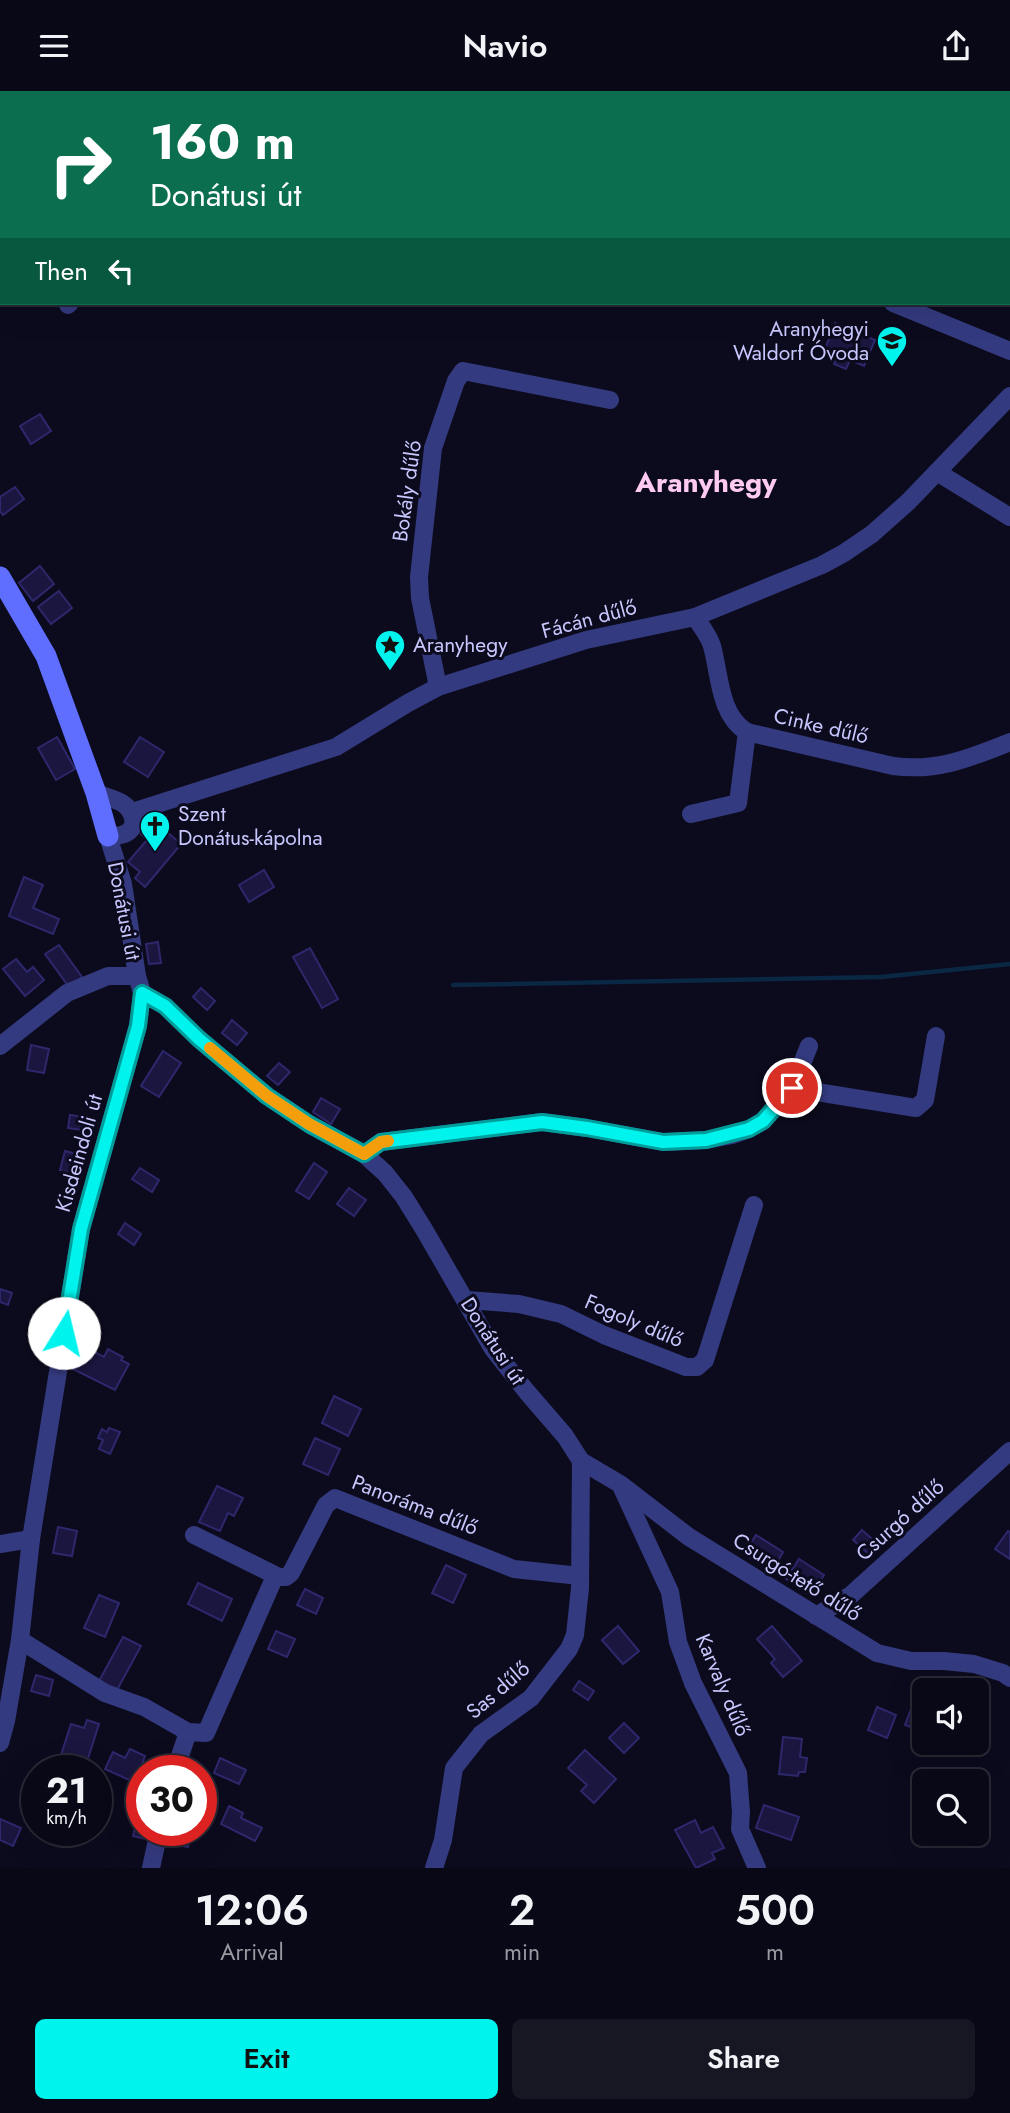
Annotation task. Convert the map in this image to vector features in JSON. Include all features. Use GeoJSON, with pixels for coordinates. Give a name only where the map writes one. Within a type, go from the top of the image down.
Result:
{"type":"FeatureCollection","features":[{"type":"Feature","properties":{"kind":"street"},"geometry":{"type":"LineString","coordinates":[[898,305],[1010,351]]}},
{"type":"Feature","properties":{"kind":"street","name":"Bokály dűlő"},"geometry":{"type":"LineString","coordinates":[[438,687],[420,598],[419,577],[433,448],[456,381],[463,371],[610,400]]}},
{"type":"Feature","properties":{"kind":"street","name":"Fácán dűlő"},"geometry":{"type":"LineString","coordinates":[[132,812],[336,747],[438,687],[586,640],[695,617],[787,580],[844,553],[872,534],[908,502],[1010,396]]}},
{"type":"Feature","properties":{"kind":"street"},"geometry":{"type":"LineString","coordinates":[[937,472],[1010,517]]}},
{"type":"Feature","properties":{"kind":"street","name":"Donátusi út"},"geometry":{"type":"LineString","coordinates":[[0,577],[46,656],[96,793],[123,884],[139,984],[267,1096],[309,1124],[364,1154],[385,1173],[404,1197],[467,1300],[493,1349],[565,1436],[581,1461]]}},
{"type":"Feature","properties":{"kind":"street","name":"Cinke dűlő"},"geometry":{"type":"LineString","coordinates":[[695,617],[711,644],[726,706],[736,725],[747,732],[914,769],[961,761],[1010,742]]}},
{"type":"Feature","properties":{"kind":"street"},"geometry":{"type":"LineString","coordinates":[[691,814],[738,803],[747,732]]}},
{"type":"Feature","properties":{"kind":"street"},"geometry":{"type":"LineString","coordinates":[[96,793],[121,803],[132,812],[134,821],[131,830],[123,835],[108,836]]}},
{"type":"Feature","properties":{"kind":"street"},"geometry":{"type":"LineString","coordinates":[[0,1046],[67,993],[108,977],[139,984]]}},
{"type":"Feature","properties":{"kind":"street","name":"Kisdeindoli út"},"geometry":{"type":"LineString","coordinates":[[0,1742],[20,1640],[32,1539],[81,1229],[138,1026],[139,984]]}},
{"type":"Feature","properties":{"kind":"street"},"geometry":{"type":"LineString","coordinates":[[792,1088],[916,1108],[925,1100],[936,1036]]}},
{"type":"Feature","properties":{"kind":"street"},"geometry":{"type":"LineString","coordinates":[[364,1154],[381,1142],[542,1122],[663,1142],[706,1140],[749,1129],[763,1121],[792,1088],[809,1046]]}},
{"type":"Feature","properties":{"kind":"street","name":"Fogoly dűlő"},"geometry":{"type":"LineString","coordinates":[[467,1300],[519,1304],[561,1314],[671,1363],[697,1367],[705,1360],[754,1205]]}},
{"type":"Feature","properties":{"kind":"street","name":"Csurgó dűlő"},"geometry":{"type":"LineString","coordinates":[[816,1616],[851,1595],[1010,1453]]}},
{"type":"Feature","properties":{"kind":"street","name":"Csurgó-tető dűlő"},"geometry":{"type":"LineString","coordinates":[[581,1461],[620,1484],[689,1537],[877,1653],[911,1661],[974,1664],[1010,1678]]}},
{"type":"Feature","properties":{"kind":"street","name":"Sas dűlő"},"geometry":{"type":"LineString","coordinates":[[434,1868],[443,1840],[454,1767],[481,1734],[531,1697],[569,1649],[575,1635],[582,1539],[581,1461]]}},
{"type":"Feature","properties":{"kind":"street","name":"Karvaly dűlő"},"geometry":{"type":"LineString","coordinates":[[620,1484],[670,1592],[678,1643],[693,1683],[738,1773],[740,1829],[757,1868]]}},
{"type":"Feature","properties":{"kind":"street","name":"Panoráma dűlő"},"geometry":{"type":"LineString","coordinates":[[188,1732],[206,1733],[275,1576],[286,1577],[291,1573],[326,1505],[335,1498],[514,1569],[580,1576]]}},
{"type":"Feature","properties":{"kind":"street"},"geometry":{"type":"LineString","coordinates":[[194,1535],[275,1576]]}},
{"type":"Feature","properties":{"kind":"street"},"geometry":{"type":"LineString","coordinates":[[0,1544],[32,1539]]}},
{"type":"Feature","properties":{"kind":"street"},"geometry":{"type":"LineString","coordinates":[[20,1640],[105,1693],[144,1707],[188,1732],[181,1755]]}},
{"type":"Feature","properties":{"kind":"street"},"geometry":{"type":"LineString","coordinates":[[151,1868],[156,1846]]}},
{"type":"Feature","properties":{"kind":"building"},"geometry":{"type":"Polygon","coordinates":[[[835,323],[875,340],[864,366],[850,360],[846,369],[834,364],[838,355],[825,349],[835,323]]]}},
{"type":"Feature","properties":{"kind":"building"},"geometry":{"type":"Polygon","coordinates":[[[40,414],[51,431],[31,444],[20,426],[40,414]]]}},
{"type":"Feature","properties":{"kind":"building"},"geometry":{"type":"Polygon","coordinates":[[[15,487],[24,499],[3,515],[0,511],[0,497],[15,487]]]}},
{"type":"Feature","properties":{"kind":"building"},"geometry":{"type":"Polygon","coordinates":[[[40,566],[54,584],[33,601],[19,583],[40,566]]]}},
{"type":"Feature","properties":{"kind":"building"},"geometry":{"type":"Polygon","coordinates":[[[59,591],[72,608],[51,624],[38,607],[59,591]]]}},
{"type":"Feature","properties":{"kind":"building"},"geometry":{"type":"Polygon","coordinates":[[[57,737],[75,769],[56,780],[38,748],[57,737]]]}},
{"type":"Feature","properties":{"kind":"building"},"geometry":{"type":"Polygon","coordinates":[[[140,737],[164,752],[148,777],[124,762],[140,737]]]}},
{"type":"Feature","properties":{"kind":"building","name":"Szent Donátus-kápolna"},"geometry":{"type":"Polygon","coordinates":[[[153,820],[181,844],[145,887],[135,878],[140,872],[128,862],[147,840],[141,834],[153,820]]]}},
{"type":"Feature","properties":{"kind":"building"},"geometry":{"type":"Polygon","coordinates":[[[264,870],[274,887],[249,902],[239,885],[264,870]]]}},
{"type":"Feature","properties":{"kind":"building"},"geometry":{"type":"Polygon","coordinates":[[[24,877],[43,885],[33,908],[59,919],[53,934],[9,916],[24,877]]]}},
{"type":"Feature","properties":{"kind":"building"},"geometry":{"type":"Polygon","coordinates":[[[158,942],[161,963],[149,964],[146,944],[158,942]]]}},
{"type":"Feature","properties":{"kind":"building"},"geometry":{"type":"Polygon","coordinates":[[[59,945],[82,977],[69,987],[45,954],[59,945]]]}},
{"type":"Feature","properties":{"kind":"building"},"geometry":{"type":"Polygon","coordinates":[[[310,948],[338,999],[322,1008],[293,957],[310,948]]]}},
{"type":"Feature","properties":{"kind":"building"},"geometry":{"type":"Polygon","coordinates":[[[16,959],[27,972],[33,967],[44,980],[25,996],[3,969],[16,959]]]}},
{"type":"Feature","properties":{"kind":"building"},"geometry":{"type":"Polygon","coordinates":[[[201,988],[215,1001],[207,1010],[193,997],[201,988]]]}},
{"type":"Feature","properties":{"kind":"building"},"geometry":{"type":"Polygon","coordinates":[[[232,1020],[247,1033],[237,1045],[222,1033],[232,1020]]]}},
{"type":"Feature","properties":{"kind":"building"},"geometry":{"type":"Polygon","coordinates":[[[31,1045],[49,1049],[44,1073],[27,1070],[31,1045]]]}},
{"type":"Feature","properties":{"kind":"building"},"geometry":{"type":"Polygon","coordinates":[[[163,1051],[181,1063],[159,1097],[141,1086],[163,1051]]]}},
{"type":"Feature","properties":{"kind":"building"},"geometry":{"type":"Polygon","coordinates":[[[279,1063],[290,1072],[278,1085],[267,1076],[279,1063]]]}},
{"type":"Feature","properties":{"kind":"building"},"geometry":{"type":"Polygon","coordinates":[[[321,1098],[340,1109],[331,1124],[313,1112],[321,1098]]]}},
{"type":"Feature","properties":{"kind":"building"},"geometry":{"type":"Polygon","coordinates":[[[70,1115],[90,1118],[89,1131],[68,1128],[70,1115]]]}},
{"type":"Feature","properties":{"kind":"building"},"geometry":{"type":"Polygon","coordinates":[[[65,1151],[84,1156],[79,1175],[60,1170],[65,1151]]]}},
{"type":"Feature","properties":{"kind":"building"},"geometry":{"type":"Polygon","coordinates":[[[314,1163],[327,1172],[309,1199],[296,1191],[314,1163]]]}},
{"type":"Feature","properties":{"kind":"building"},"geometry":{"type":"Polygon","coordinates":[[[140,1168],[159,1180],[152,1192],[132,1179],[140,1168]]]}},
{"type":"Feature","properties":{"kind":"building"},"geometry":{"type":"Polygon","coordinates":[[[349,1188],[366,1200],[354,1216],[337,1204],[349,1188]]]}},
{"type":"Feature","properties":{"kind":"building"},"geometry":{"type":"Polygon","coordinates":[[[125,1223],[141,1234],[134,1245],[118,1234],[125,1223]]]}},
{"type":"Feature","properties":{"kind":"building"},"geometry":{"type":"Polygon","coordinates":[[[0,1289],[12,1293],[8,1305],[0,1302],[0,1289]]]}},
{"type":"Feature","properties":{"kind":"building"},"geometry":{"type":"Polygon","coordinates":[[[84,1347],[104,1357],[108,1349],[123,1357],[121,1360],[129,1364],[115,1390],[73,1369],[84,1347]]]}},
{"type":"Feature","properties":{"kind":"building"},"geometry":{"type":"Polygon","coordinates":[[[334,1396],[361,1409],[348,1436],[322,1423],[334,1396]]]}},
{"type":"Feature","properties":{"kind":"building"},"geometry":{"type":"Polygon","coordinates":[[[109,1428],[120,1432],[110,1454],[99,1449],[103,1440],[98,1438],[102,1429],[107,1432],[109,1428]]]}},
{"type":"Feature","properties":{"kind":"building"},"geometry":{"type":"Polygon","coordinates":[[[315,1438],[340,1449],[328,1475],[303,1464],[315,1438]]]}},
{"type":"Feature","properties":{"kind":"building"},"geometry":{"type":"Polygon","coordinates":[[[217,1486],[243,1498],[234,1516],[228,1513],[220,1531],[199,1522],[217,1486]]]}},
{"type":"Feature","properties":{"kind":"building"},"geometry":{"type":"Polygon","coordinates":[[[58,1527],[77,1531],[72,1556],[53,1553],[58,1527]]]}},
{"type":"Feature","properties":{"kind":"building"},"geometry":{"type":"Polygon","coordinates":[[[862,1530],[879,1545],[870,1555],[853,1540],[862,1530]]]}},
{"type":"Feature","properties":{"kind":"building"},"geometry":{"type":"Polygon","coordinates":[[[1008,1531],[1010,1532],[1010,1559],[995,1549],[1008,1531]]]}},
{"type":"Feature","properties":{"kind":"building"},"geometry":{"type":"Polygon","coordinates":[[[756,1535],[783,1552],[772,1571],[744,1554],[756,1535]]]}},
{"type":"Feature","properties":{"kind":"building"},"geometry":{"type":"Polygon","coordinates":[[[799,1559],[824,1575],[811,1595],[786,1579],[799,1559]]]}},
{"type":"Feature","properties":{"kind":"building"},"geometry":{"type":"Polygon","coordinates":[[[446,1565],[466,1575],[453,1603],[432,1593],[446,1565]]]}},
{"type":"Feature","properties":{"kind":"building"},"geometry":{"type":"Polygon","coordinates":[[[198,1583],[232,1599],[222,1621],[188,1604],[198,1583]]]}},
{"type":"Feature","properties":{"kind":"building"},"geometry":{"type":"Polygon","coordinates":[[[305,1589],[323,1598],[316,1614],[297,1605],[305,1589]]]}},
{"type":"Feature","properties":{"kind":"building"},"geometry":{"type":"Polygon","coordinates":[[[99,1595],[119,1603],[105,1637],[84,1628],[99,1595]]]}},
{"type":"Feature","properties":{"kind":"building"},"geometry":{"type":"Polygon","coordinates":[[[618,1626],[639,1651],[623,1664],[602,1640],[618,1626]]]}},
{"type":"Feature","properties":{"kind":"building"},"geometry":{"type":"Polygon","coordinates":[[[772,1626],[802,1661],[783,1677],[771,1663],[775,1659],[757,1639],[772,1626]]]}},
{"type":"Feature","properties":{"kind":"building"},"geometry":{"type":"Polygon","coordinates":[[[276,1631],[295,1639],[287,1657],[268,1649],[276,1631]]]}},
{"type":"Feature","properties":{"kind":"building"},"geometry":{"type":"Polygon","coordinates":[[[123,1637],[141,1646],[117,1690],[99,1681],[123,1637]]]}},
{"type":"Feature","properties":{"kind":"building"},"geometry":{"type":"Polygon","coordinates":[[[36,1675],[53,1680],[49,1696],[31,1691],[36,1675]]]}},
{"type":"Feature","properties":{"kind":"building"},"geometry":{"type":"Polygon","coordinates":[[[579,1681],[594,1691],[588,1700],[573,1690],[579,1681]]]}},
{"type":"Feature","properties":{"kind":"building"},"geometry":{"type":"Polygon","coordinates":[[[877,1707],[896,1715],[887,1738],[868,1730],[877,1707]]]}},
{"type":"Feature","properties":{"kind":"building"},"geometry":{"type":"Polygon","coordinates":[[[912,1707],[912,1728],[905,1725],[912,1707]]]}},
{"type":"Feature","properties":{"kind":"building"},"geometry":{"type":"Polygon","coordinates":[[[87,1720],[99,1724],[89,1755],[61,1755],[71,1724],[84,1728],[87,1720]]]}},
{"type":"Feature","properties":{"kind":"building"},"geometry":{"type":"Polygon","coordinates":[[[624,1723],[639,1738],[624,1753],[609,1738],[624,1723]]]}},
{"type":"Feature","properties":{"kind":"building"},"geometry":{"type":"Polygon","coordinates":[[[783,1737],[802,1739],[800,1757],[807,1758],[805,1772],[799,1772],[798,1776],[779,1774],[783,1737]]]}},
{"type":"Feature","properties":{"kind":"building"},"geometry":{"type":"Polygon","coordinates":[[[130,1749],[143,1755],[127,1755],[130,1749]]]}},
{"type":"Feature","properties":{"kind":"building"},"geometry":{"type":"Polygon","coordinates":[[[585,1750],[616,1779],[594,1803],[581,1791],[587,1785],[568,1768],[585,1750]]]}},
{"type":"Feature","properties":{"kind":"building"},"geometry":{"type":"Polygon","coordinates":[[[113,1752],[125,1758],[126,1778],[112,1772],[112,1755],[113,1752]]]}},
{"type":"Feature","properties":{"kind":"building"},"geometry":{"type":"Polygon","coordinates":[[[220,1758],[246,1770],[239,1784],[217,1774],[220,1758]]]}},
{"type":"Feature","properties":{"kind":"building"},"geometry":{"type":"Polygon","coordinates":[[[764,1805],[799,1817],[791,1840],[756,1828],[764,1805]]]}},
{"type":"Feature","properties":{"kind":"building"},"geometry":{"type":"Polygon","coordinates":[[[229,1806],[243,1813],[241,1818],[262,1828],[255,1841],[221,1824],[229,1806]]]}},
{"type":"Feature","properties":{"kind":"building"},"geometry":{"type":"Polygon","coordinates":[[[0,1819],[21,1828],[13,1846],[0,1840],[0,1819]]]}},
{"type":"Feature","properties":{"kind":"building"},"geometry":{"type":"Polygon","coordinates":[[[695,1820],[701,1833],[713,1827],[724,1848],[712,1853],[715,1859],[696,1868],[675,1830],[695,1820]]]}},
{"type":"Feature","properties":{"kind":"waterway"},"geometry":{"type":"LineString","coordinates":[[453,985],[881,977],[1010,964]]}},
{"type":"Feature","properties":{"kind":"slow traffic"},"geometry":{"type":"LineString","coordinates":[[210,1048],[267,1096],[309,1124],[364,1154],[381,1142],[388,1141]]}},
{"type":"Feature","properties":{"kind":"place","name":"Aranyhegyi Waldorf Óvoda"},"geometry":{"type":"Point","coordinates":[892,368]}},
{"type":"Feature","properties":{"kind":"place","name":"Aranyhegy"},"geometry":{"type":"Point","coordinates":[390,672]}},
{"type":"Feature","properties":{"kind":"place","name":"Szent Donátus-kápolna"},"geometry":{"type":"Point","coordinates":[155,853]}},
{"type":"Feature","properties":{"kind":"district","name":"Aranyhegy"},"geometry":{"type":"Point","coordinates":[706,482]}},
{"type":"Feature","properties":{"kind":"route"},"geometry":{"type":"LineString","coordinates":[[64,1333],[81,1229],[138,1026],[142,993],[165,1006],[199,1039],[267,1096],[309,1124],[364,1154],[381,1142],[542,1122],[663,1142],[706,1140],[732,1135],[763,1121],[792,1088]]}}]}
